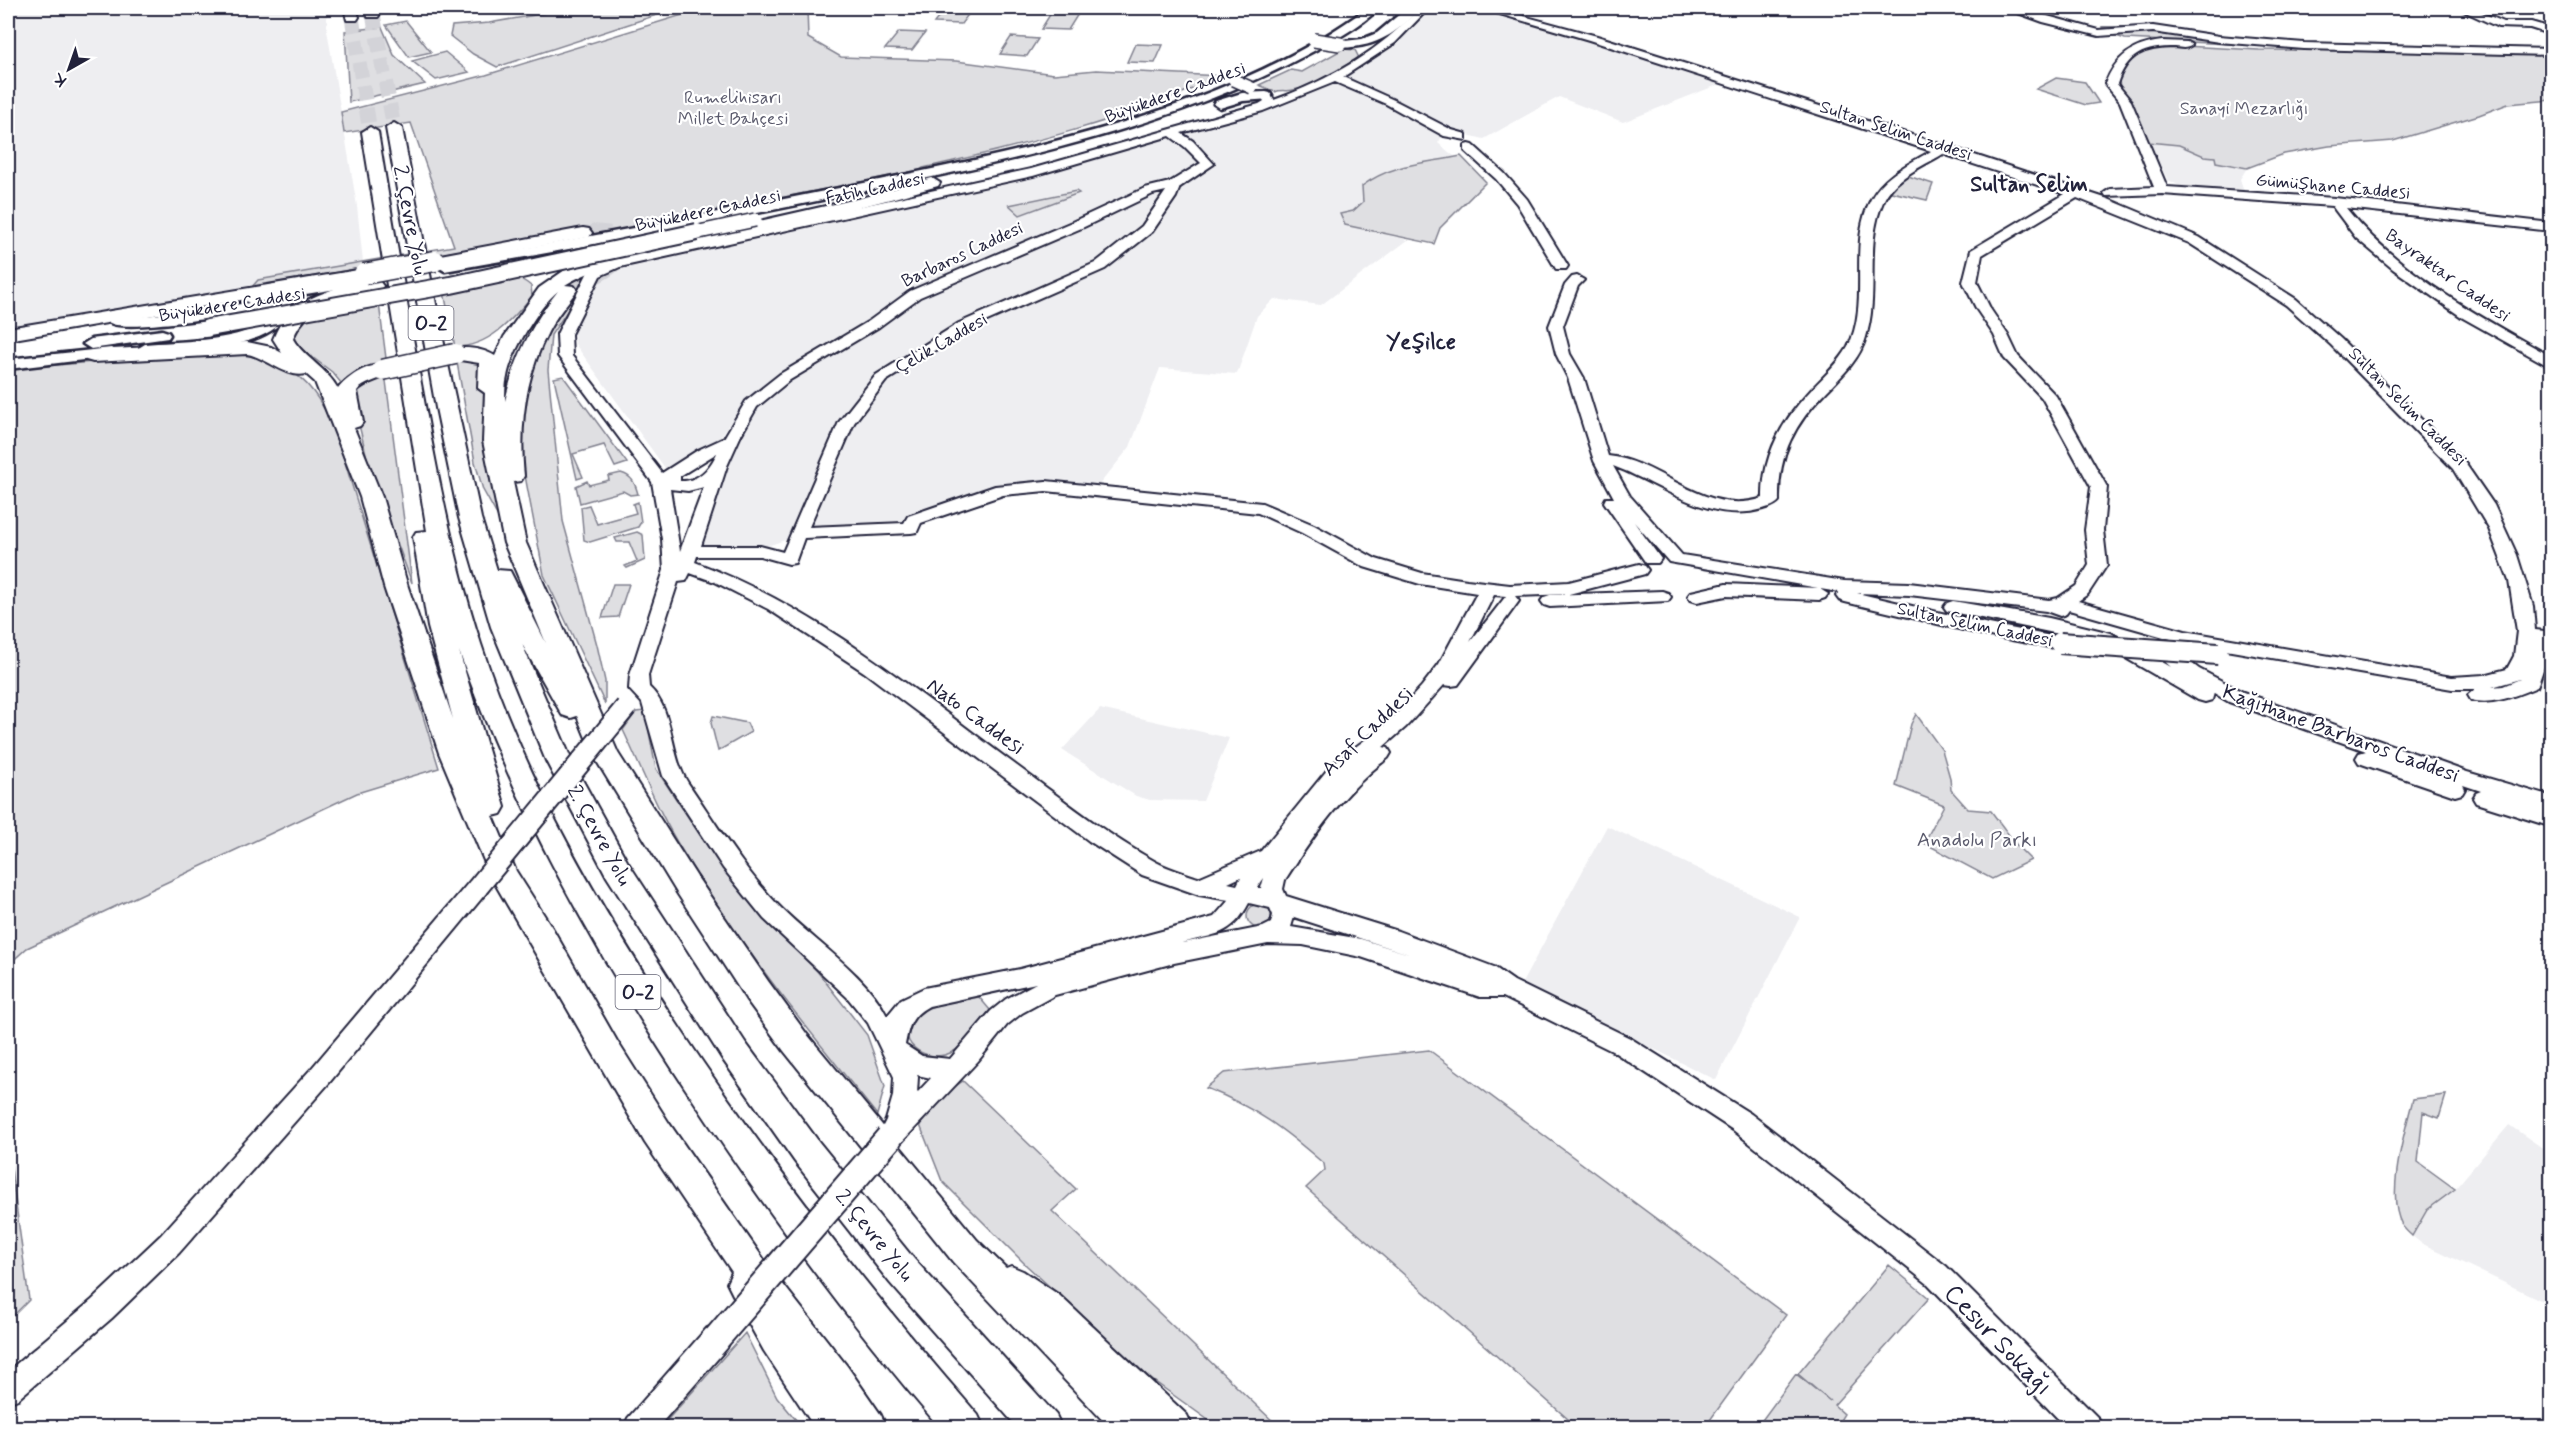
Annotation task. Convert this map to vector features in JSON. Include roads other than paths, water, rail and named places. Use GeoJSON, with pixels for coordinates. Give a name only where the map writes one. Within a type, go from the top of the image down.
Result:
{"type":"FeatureCollection","features":[{"type":"Feature","properties":{"kind":"highway","name":"2. Çevre Yolu"},"geometry":{"type":"LineString","coordinates":[[394,128],[446,408],[470,518],[503,627],[520,673],[559,761],[617,869],[734,1051],[807,1152],[902,1270],[1043,1428]]}},
{"type":"Feature","properties":{"kind":"highway","name":"2. Çevre Yolu"},"geometry":{"type":"LineString","coordinates":[[370,132],[429,492],[451,585],[488,698],[520,774],[587,904],[635,988],[735,1138],[843,1283],[965,1428]]}},
{"type":"Feature","properties":{"kind":"highway"},"geometry":{"type":"LineString","coordinates":[[932,183],[864,202],[621,258],[563,278],[545,292],[507,350],[497,376],[493,441],[515,543],[606,755],[661,843],[770,1007],[868,1133],[965,1251],[1136,1428]]}},
{"type":"Feature","properties":{"kind":"highway"},"geometry":{"type":"LineString","coordinates":[[438,268],[584,234]]}},
{"type":"Feature","properties":{"kind":"highway"},"geometry":{"type":"LineString","coordinates":[[8,336],[438,268],[520,258],[562,247]]}},
{"type":"Feature","properties":{"kind":"highway"},"geometry":{"type":"LineString","coordinates":[[369,280],[344,293],[319,302],[294,317],[283,339],[285,345],[323,379],[371,497]]}},
{"type":"Feature","properties":{"kind":"highway"},"geometry":{"type":"LineString","coordinates":[[525,566],[511,446],[514,398],[536,339],[569,288]]}},
{"type":"Feature","properties":{"kind":"highway"},"geometry":{"type":"LineString","coordinates":[[93,356],[230,347],[255,349],[272,354],[302,371],[318,384],[333,403]]}},
{"type":"Feature","properties":{"kind":"highway"},"geometry":{"type":"LineString","coordinates":[[493,417],[487,397],[490,370],[488,360],[480,355],[455,354],[382,370],[355,381],[346,391],[371,497],[396,587],[452,753],[504,875],[543,937],[617,1068],[657,1132],[762,1285],[834,1379],[868,1428]]}},
{"type":"Feature","properties":{"kind":"highway"},"geometry":{"type":"LineString","coordinates":[[429,492],[424,508],[425,548],[440,627],[485,791],[501,836],[529,894],[543,937]]}},
{"type":"Feature","properties":{"kind":"highway"},"geometry":{"type":"LineString","coordinates":[[470,518],[496,563],[523,624],[605,771],[624,803],[661,843]]}},
{"type":"Feature","properties":{"kind":"highway"},"geometry":{"type":"LineString","coordinates":[[729,1237],[736,1265],[757,1307],[837,1428]]}},
{"type":"Feature","properties":{"kind":"highway"},"geometry":{"type":"LineString","coordinates":[[965,1251],[1046,1307],[1174,1428]]}},
{"type":"Feature","properties":{"kind":"highway"},"geometry":{"type":"LineString","coordinates":[[834,1379],[883,1428]]}},
{"type":"Feature","properties":{"kind":"main road","name":"Büyükdere Caddesi"},"geometry":{"type":"LineString","coordinates":[[562,247],[960,169],[1134,124],[1214,94],[1285,62],[1373,8]]}},
{"type":"Feature","properties":{"kind":"main road","name":"Büyükdere Caddesi"},"geometry":{"type":"LineString","coordinates":[[8,355],[208,328],[461,283],[932,183],[1060,152],[1180,115],[1256,83],[1341,38],[1386,8]]}},
{"type":"Feature","properties":{"kind":"main road"},"geometry":{"type":"LineString","coordinates":[[1030,152],[1156,109],[1233,78],[1321,32],[1339,43],[1357,48],[1382,37],[1413,8]]}},
{"type":"Feature","properties":{"kind":"main road"},"geometry":{"type":"LineString","coordinates":[[1357,48],[1365,30]]}},
{"type":"Feature","properties":{"kind":"main road"},"geometry":{"type":"LineString","coordinates":[[1085,145],[1149,132],[1215,112],[1242,97],[1266,96]]}},
{"type":"Feature","properties":{"kind":"main road","name":"Büyükdere Caddesi"},"geometry":{"type":"LineString","coordinates":[[8,336],[117,322],[369,280]]}},
{"type":"Feature","properties":{"kind":"main road"},"geometry":{"type":"LineString","coordinates":[[8,363],[93,356],[251,334],[276,323],[280,315],[277,310],[269,307],[256,306],[146,321],[117,322]]}},
{"type":"Feature","properties":{"kind":"street"},"geometry":{"type":"LineString","coordinates":[[1171,134],[1283,102],[1308,90],[1333,77],[1357,48],[1376,53],[1424,8]]}},
{"type":"Feature","properties":{"kind":"street","name":"Sultan Selim Caddesi"},"geometry":{"type":"LineString","coordinates":[[1484,8],[1524,17]]}},
{"type":"Feature","properties":{"kind":"street","name":"Sultan Selim Caddesi"},"geometry":{"type":"LineString","coordinates":[[1493,8],[1732,80],[2098,196],[2174,228],[2273,286],[2340,342],[2464,466],[2493,511],[2510,550],[2528,593],[2538,641],[2535,667],[2530,682],[2506,692],[2476,696],[2218,654],[2060,643],[1984,629],[1845,596]]}},
{"type":"Feature","properties":{"kind":"street"},"geometry":{"type":"LineString","coordinates":[[2009,8],[2097,24],[2158,24],[2248,37],[2552,46]]}},
{"type":"Feature","properties":{"kind":"street"},"geometry":{"type":"LineString","coordinates":[[2026,8],[2099,33],[2150,44],[2253,48],[2304,46]]}},
{"type":"Feature","properties":{"kind":"street"},"geometry":{"type":"LineString","coordinates":[[2463,8],[2502,25],[2531,25],[2552,32]]}},
{"type":"Feature","properties":{"kind":"street"},"geometry":{"type":"LineString","coordinates":[[2545,8],[2552,11]]}},
{"type":"Feature","properties":{"kind":"street"},"geometry":{"type":"LineString","coordinates":[[2099,33],[2153,29],[2228,40],[2304,46],[2552,52]]}},
{"type":"Feature","properties":{"kind":"street"},"geometry":{"type":"LineString","coordinates":[[2150,44],[2120,62],[2112,84],[2125,101],[2162,190]]}},
{"type":"Feature","properties":{"kind":"street"},"geometry":{"type":"LineString","coordinates":[[1333,77],[1390,102],[1448,133],[1469,148],[1500,176],[1522,202],[1560,273],[1560,290],[1545,328],[1546,344],[1566,384],[1591,470],[1646,564]]}},
{"type":"Feature","properties":{"kind":"street"},"geometry":{"type":"LineString","coordinates":[[1233,78],[1266,96],[1287,96],[1308,90]]}},
{"type":"Feature","properties":{"kind":"street"},"geometry":{"type":"LineString","coordinates":[[1252,88],[1280,95],[1308,90]]}},
{"type":"Feature","properties":{"kind":"street","name":"Sultan Selim Caddesi"},"geometry":{"type":"LineString","coordinates":[[1821,109],[2098,196]]}},
{"type":"Feature","properties":{"kind":"street"},"geometry":{"type":"LineString","coordinates":[[1171,134],[1215,112]]}},
{"type":"Feature","properties":{"kind":"street","name":"Fatih Caddesi"},"geometry":{"type":"LineString","coordinates":[[669,481],[564,355],[564,334],[594,273],[616,264],[695,245],[1079,161],[1171,134]]}},
{"type":"Feature","properties":{"kind":"street","name":"Barbaros Caddesi"},"geometry":{"type":"LineString","coordinates":[[8,1389],[84,1325],[170,1244],[320,1076],[639,689],[649,681],[686,558],[706,509],[719,466],[750,404],[785,377],[874,324],[915,294],[1079,224],[1149,191],[1174,185],[1208,165],[1189,144],[1171,134]]}},
{"type":"Feature","properties":{"kind":"street"},"geometry":{"type":"LineString","coordinates":[[1459,142],[1462,154],[1494,179],[1503,181]]}},
{"type":"Feature","properties":{"kind":"street"},"geometry":{"type":"LineString","coordinates":[[1602,461],[1616,462],[1688,495],[1710,502],[1738,508],[1758,507],[1771,501],[1772,469],[1785,440],[1802,409],[1832,377],[1859,339],[1863,312],[1864,259],[1869,226],[1877,200],[1890,182],[1954,151]]}},
{"type":"Feature","properties":{"kind":"street"},"geometry":{"type":"LineString","coordinates":[[1060,152],[1077,156],[1079,161]]}},
{"type":"Feature","properties":{"kind":"street","name":"Çelik Caddesi"},"geometry":{"type":"LineString","coordinates":[[760,551],[789,558],[796,536],[847,422],[881,378],[964,326],[1100,266],[1147,230],[1170,197],[1174,185]]}},
{"type":"Feature","properties":{"kind":"street","name":"Gümüşhane Caddesi"},"geometry":{"type":"LineString","coordinates":[[2098,196],[2162,190],[2335,202],[2552,227]]}},
{"type":"Feature","properties":{"kind":"street"},"geometry":{"type":"LineString","coordinates":[[2057,605],[2082,590],[2098,565],[2094,530],[2099,487],[2048,396],[2011,358],[1970,282],[1976,253],[2098,196]]}},
{"type":"Feature","properties":{"kind":"street","name":"Bayraktar Caddesi"},"geometry":{"type":"LineString","coordinates":[[2335,202],[2361,235],[2398,266],[2465,313],[2552,364]]}},
{"type":"Feature","properties":{"kind":"street"},"geometry":{"type":"LineString","coordinates":[[1560,273],[1577,280],[1572,285],[1556,326],[1563,354],[1576,378],[1602,461],[1623,498],[1679,559],[1699,568],[1706,576],[1705,588],[1697,596]]}},
{"type":"Feature","properties":{"kind":"street"},"geometry":{"type":"LineString","coordinates":[[730,441],[704,453],[669,481],[665,510],[673,570],[639,675],[639,689],[651,700],[673,776],[731,862],[772,913],[855,990],[876,1016],[906,1077],[898,1123],[889,1138]]}},
{"type":"Feature","properties":{"kind":"street"},"geometry":{"type":"LineString","coordinates":[[669,481],[685,488],[698,485],[719,466]]}},
{"type":"Feature","properties":{"kind":"street"},"geometry":{"type":"LineString","coordinates":[[686,558],[760,551],[796,536],[912,524],[1001,490],[1046,486],[1262,508],[1280,515],[1370,563],[1510,601],[1662,597]]}},
{"type":"Feature","properties":{"kind":"street"},"geometry":{"type":"LineString","coordinates":[[665,510],[678,500],[689,497],[700,501],[706,509]]}},
{"type":"Feature","properties":{"kind":"street","name":"Nato Caddesi"},"geometry":{"type":"LineString","coordinates":[[686,558],[774,605],[871,668],[1096,835],[1150,870],[1199,887],[1259,896],[1390,937],[1486,974],[1506,988]]}},
{"type":"Feature","properties":{"kind":"street","name":"Kağıthane Barbaros Caddesi"},"geometry":{"type":"LineString","coordinates":[[1646,564],[1679,559],[1844,587],[1909,589],[2057,605],[2134,634],[2160,647],[2192,674],[2297,727],[2441,784],[2525,813],[2552,819]]}},
{"type":"Feature","properties":{"kind":"street"},"geometry":{"type":"LineString","coordinates":[[1486,593],[1569,588],[1646,564]]}},
{"type":"Feature","properties":{"kind":"street"},"geometry":{"type":"LineString","coordinates":[[1646,564],[1639,577],[1642,584],[1662,597]]}},
{"type":"Feature","properties":{"kind":"street","name":"Kağıthane Barbaros Caddesi"},"geometry":{"type":"LineString","coordinates":[[1662,597],[1681,599],[1737,590],[1845,596],[1947,606],[2049,624],[2104,637],[2227,707],[2428,765],[2503,792],[2552,805]]}},
{"type":"Feature","properties":{"kind":"street"},"geometry":{"type":"LineString","coordinates":[[2082,590],[2098,612]]}},
{"type":"Feature","properties":{"kind":"street","name":"Asaf Caddesi"},"geometry":{"type":"LineString","coordinates":[[893,1048],[898,1018],[909,1006],[924,998],[1020,978],[1205,930],[1224,922],[1234,911],[1242,894],[1269,855],[1339,769],[1354,755],[1381,739],[1437,690],[1471,616],[1486,593]]}},
{"type":"Feature","properties":{"kind":"street","name":"Sultan Selim Caddesi"},"geometry":{"type":"LineString","coordinates":[[2057,605],[2098,612],[2149,629],[2230,646],[2452,683],[2476,684],[2514,674],[2524,654],[2528,593]]}},
{"type":"Feature","properties":{"kind":"street","name":"Asaf Caddesi"},"geometry":{"type":"LineString","coordinates":[[1268,935],[1280,928],[1284,915],[1272,889],[1274,879],[1340,788],[1366,763],[1389,748],[1510,601]]}},
{"type":"Feature","properties":{"kind":"street"},"geometry":{"type":"LineString","coordinates":[[2428,765],[2441,784]]}},
{"type":"Feature","properties":{"kind":"street"},"geometry":{"type":"LineString","coordinates":[[1199,887],[1269,855]]}},
{"type":"Feature","properties":{"kind":"street"},"geometry":{"type":"LineString","coordinates":[[638,1428],[889,1138],[927,1100],[953,1069],[970,1054],[999,1018],[1022,1000],[1049,987],[1174,954],[1268,935],[1303,936],[1338,942],[1456,978],[1480,988],[1506,988]]}},
{"type":"Feature","properties":{"kind":"street","name":"Cesur Sokağı"},"geometry":{"type":"LineString","coordinates":[[1506,988],[1622,1044],[1742,1122],[1937,1275],[2088,1428]]}},
{"type":"Feature","properties":{"kind":"street"},"geometry":{"type":"LineString","coordinates":[[893,1048],[910,1063],[922,1068],[953,1069]]}},
{"type":"Feature","properties":{"kind":"waterway"},"geometry":{"type":"LineString","coordinates":[[2103,27],[2148,27]]}},
{"type":"Feature","properties":{"kind":"waterway"},"geometry":{"type":"LineString","coordinates":[[2161,27],[2213,35]]}},
{"type":"Feature","properties":{"kind":"waterway"},"geometry":{"type":"LineString","coordinates":[[2430,46],[2536,49]]}},
{"type":"Feature","properties":{"kind":"tunnel"},"geometry":{"type":"LineString","coordinates":[[373,14],[394,128]]}},
{"type":"Feature","properties":{"kind":"tunnel"},"geometry":{"type":"LineString","coordinates":[[352,17],[370,132]]}},
{"type":"Feature","properties":{"kind":"tunnel"},"geometry":{"type":"LineString","coordinates":[[569,288],[610,265],[622,253],[625,247],[612,236],[583,233],[603,234]]}},
{"type":"Feature","properties":{"kind":"district","name":"Sultan Selim"},"geometry":{"type":"Point","coordinates":[2029,183]}},
{"type":"Feature","properties":{"kind":"district","name":"Yeşilce"},"geometry":{"type":"Point","coordinates":[1421,341]}},
{"type":"Feature","properties":{"kind":"park label","name":"Rumelihisarı Millet Bahçesi"},"geometry":{"type":"Point","coordinates":[733,107]}},
{"type":"Feature","properties":{"kind":"park label","name":"Sanayi Mezarlığı"},"geometry":{"type":"Point","coordinates":[2244,108]}},
{"type":"Feature","properties":{"kind":"park label","name":"Anadolu Parkı"},"geometry":{"type":"Point","coordinates":[1977,839]}}]}
